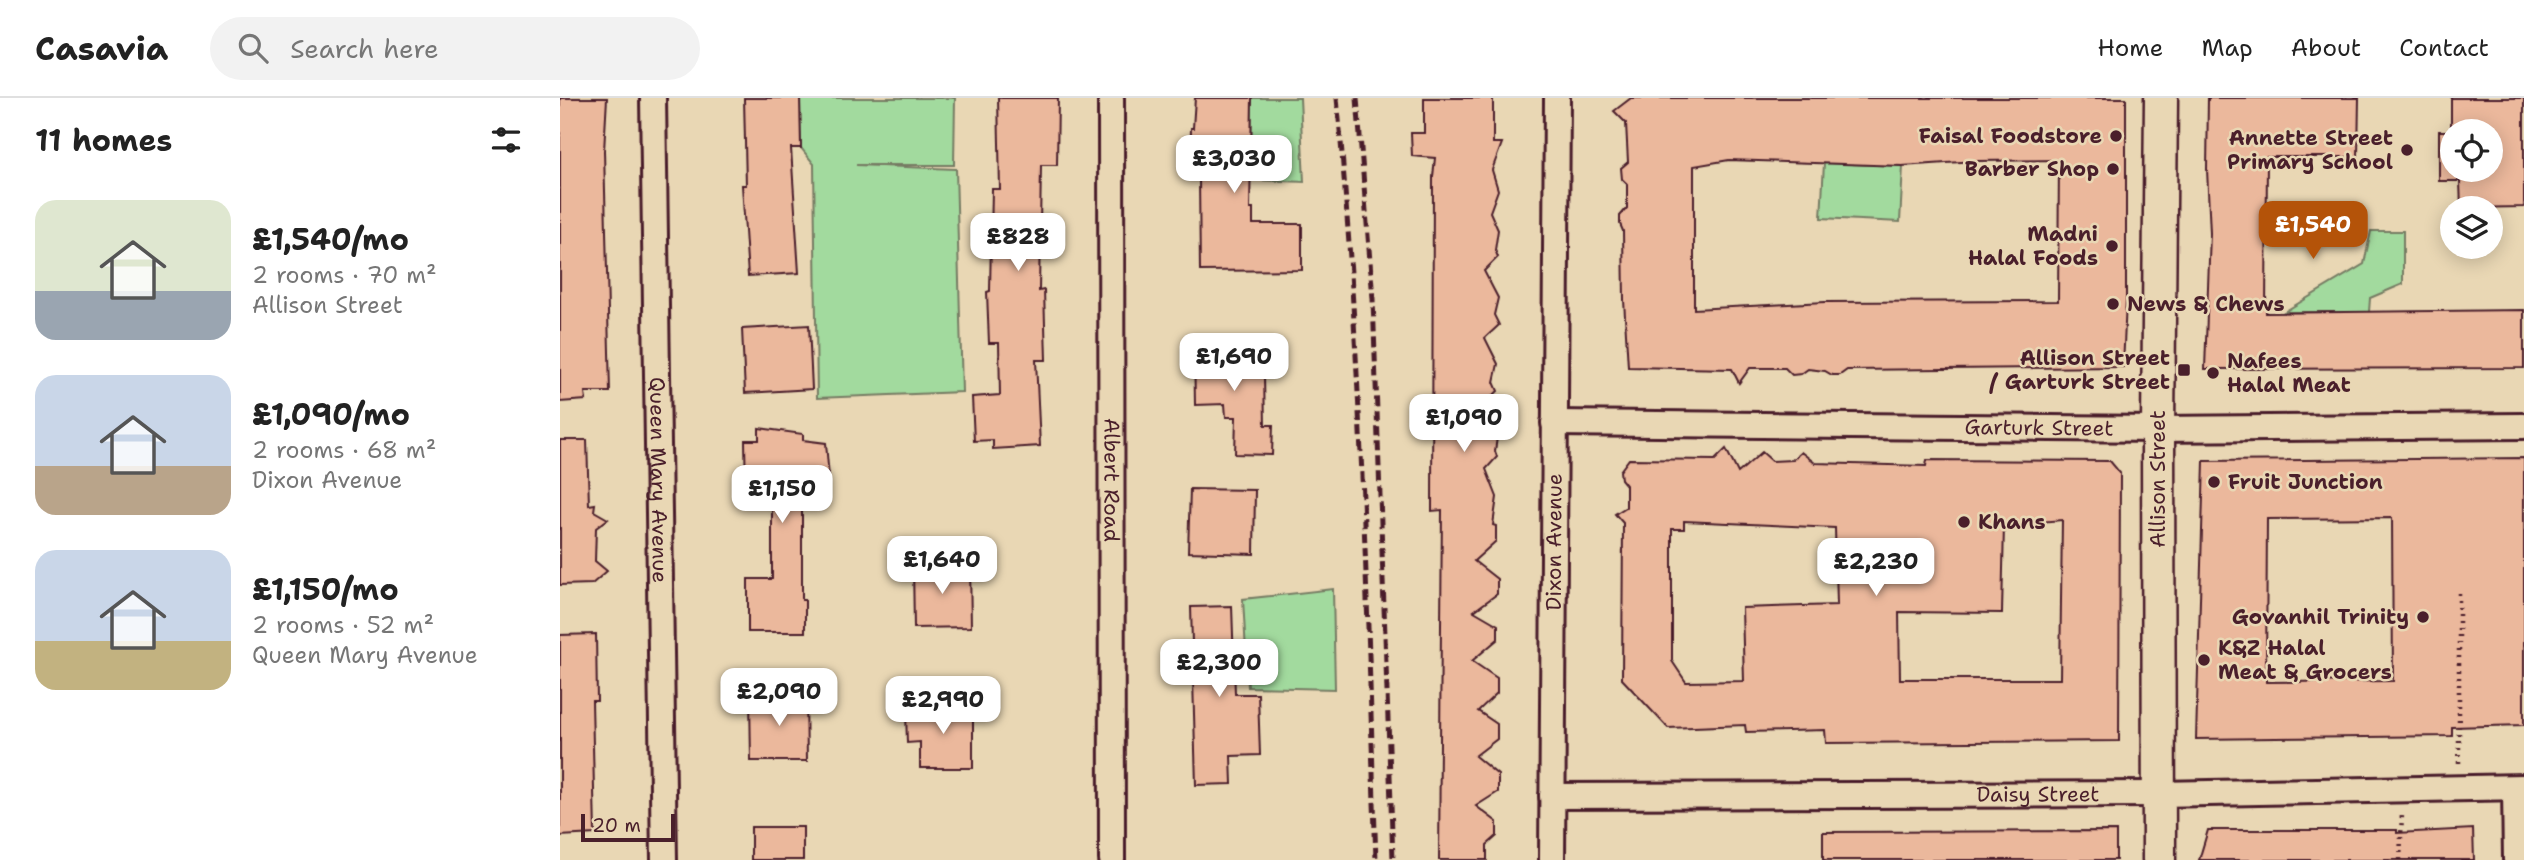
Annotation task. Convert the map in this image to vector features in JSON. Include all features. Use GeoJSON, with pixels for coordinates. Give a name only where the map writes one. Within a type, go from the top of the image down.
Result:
{"type":"FeatureCollection","features":[{"type":"Feature","properties":{"kind":"street","name":"Queen Mary Avenue"},"geometry":{"type":"LineString","coordinates":[[653,98],[664,860]]}},
{"type":"Feature","properties":{"kind":"street","name":"Albert Road"},"geometry":{"type":"LineString","coordinates":[[1111,98],[1112,860]]}},
{"type":"Feature","properties":{"kind":"street","name":"Dixon Avenue"},"geometry":{"type":"LineString","coordinates":[[1552,860],[1557,98]]}},
{"type":"Feature","properties":{"kind":"street","name":"Allison Street"},"geometry":{"type":"LineString","coordinates":[[2159,860],[2158,429],[2161,98]]}},
{"type":"Feature","properties":{"kind":"street","name":"Garturk Street"},"geometry":{"type":"LineString","coordinates":[[1554,423],[2158,429],[2524,426]]}},
{"type":"Feature","properties":{"kind":"street","name":"Daisy Street"},"geometry":{"type":"LineString","coordinates":[[1552,796],[2159,794],[2520,787]]}},
{"type":"Feature","properties":{"kind":"street"},"geometry":{"type":"LineString","coordinates":[[2516,860],[2520,787]]}},
{"type":"Feature","properties":{"kind":"path"},"geometry":{"type":"LineString","coordinates":[[2459,590],[2461,789]]}},
{"type":"Feature","properties":{"kind":"path"},"geometry":{"type":"LineString","coordinates":[[2400,860],[2402,789]]}},
{"type":"Feature","properties":{"kind":"green space"},"geometry":{"type":"Polygon","coordinates":[[[800,98],[955,98],[954,165],[856,165],[956,169],[962,392],[817,398],[814,164],[801,148],[800,98]]]}},
{"type":"Feature","properties":{"kind":"green space"},"geometry":{"type":"Polygon","coordinates":[[[1252,98],[1300,98],[1304,182],[1240,179],[1251,166],[1252,98]]]}},
{"type":"Feature","properties":{"kind":"green space"},"geometry":{"type":"Polygon","coordinates":[[[1824,163],[1903,166],[1900,222],[1821,218],[1824,163]]]}},
{"type":"Feature","properties":{"kind":"green space"},"geometry":{"type":"Polygon","coordinates":[[[2371,231],[2403,231],[2403,284],[2370,298],[2369,312],[2284,312],[2364,264],[2371,231]]]}},
{"type":"Feature","properties":{"kind":"green space"},"geometry":{"type":"Polygon","coordinates":[[[1333,589],[1335,689],[1248,687],[1243,599],[1333,589]]]}},
{"type":"Feature","properties":{"kind":"building"},"geometry":{"type":"Polygon","coordinates":[[[560,98],[607,98],[604,151],[610,392],[585,392],[586,400],[560,402],[560,98]]]}},
{"type":"Feature","properties":{"kind":"building"},"geometry":{"type":"Polygon","coordinates":[[[744,98],[800,98],[801,148],[791,148],[799,273],[748,276],[742,185],[746,185],[744,98]]]}},
{"type":"Feature","properties":{"kind":"building"},"geometry":{"type":"Polygon","coordinates":[[[998,98],[1058,98],[1057,165],[1041,165],[1039,291],[1044,290],[1046,360],[1036,360],[1040,446],[993,449],[993,440],[974,441],[972,397],[1000,395],[999,343],[989,343],[987,292],[990,291],[992,189],[1000,189],[998,98]]]}},
{"type":"Feature","properties":{"kind":"building"},"geometry":{"type":"Polygon","coordinates":[[[1195,98],[1252,98],[1250,209],[1253,209],[1253,224],[1302,224],[1302,270],[1200,271],[1199,178],[1190,178],[1191,128],[1195,98]]]}},
{"type":"Feature","properties":{"kind":"building"},"geometry":{"type":"Polygon","coordinates":[[[1424,98],[1493,98],[1493,143],[1502,143],[1492,170],[1498,190],[1490,212],[1498,230],[1495,250],[1498,257],[1484,271],[1498,298],[1494,315],[1499,325],[1485,338],[1498,364],[1494,382],[1498,391],[1484,404],[1498,431],[1495,451],[1497,457],[1486,469],[1497,497],[1493,525],[1496,526],[1496,541],[1474,561],[1497,579],[1497,594],[1474,611],[1498,625],[1498,639],[1472,661],[1497,678],[1497,693],[1478,711],[1497,724],[1497,739],[1475,756],[1498,775],[1498,792],[1476,806],[1497,822],[1497,836],[1487,845],[1487,860],[1439,860],[1442,510],[1432,511],[1435,158],[1412,156],[1411,133],[1424,133],[1424,98]]]}},
{"type":"Feature","properties":{"kind":"building"},"geometry":{"type":"Polygon","coordinates":[[[1631,98],[2126,98],[2126,301],[2123,367],[1847,370],[1840,375],[1808,369],[1801,374],[1792,375],[1785,368],[1750,368],[1739,383],[1732,369],[1628,367],[1623,231],[1620,224],[1620,216],[1627,208],[1627,184],[1622,179],[1621,168],[1628,162],[1626,123],[1614,111],[1631,98]],[[1729,160],[1694,166],[1694,309],[1825,302],[2058,301],[2059,160],[1976,161],[1902,166],[1729,160]]]}},
{"type":"Feature","properties":{"kind":"building"},"geometry":{"type":"Polygon","coordinates":[[[2208,98],[2359,98],[2358,157],[2267,157],[2266,313],[2524,310],[2524,368],[2205,369],[2210,233],[2208,98]]]}},
{"type":"Feature","properties":{"kind":"building"},"geometry":{"type":"Polygon","coordinates":[[[2451,98],[2524,98],[2524,207],[2503,207],[2503,196],[2461,196],[2460,182],[2503,182],[2503,119],[2451,119],[2451,98]]]}},
{"type":"Feature","properties":{"kind":"building"},"geometry":{"type":"Polygon","coordinates":[[[2440,131],[2440,181],[2439,181],[2440,131]]]}},
{"type":"Feature","properties":{"kind":"building"},"geometry":{"type":"Polygon","coordinates":[[[809,325],[812,389],[745,393],[742,329],[809,325]]]}},
{"type":"Feature","properties":{"kind":"building"},"geometry":{"type":"Polygon","coordinates":[[[1194,343],[1248,343],[1248,376],[1264,376],[1265,425],[1273,425],[1272,455],[1235,454],[1236,417],[1226,417],[1225,404],[1195,405],[1194,343]]]}},
{"type":"Feature","properties":{"kind":"building"},"geometry":{"type":"Polygon","coordinates":[[[759,428],[803,434],[803,440],[826,443],[829,478],[802,478],[802,600],[805,600],[805,632],[748,632],[748,579],[772,579],[772,494],[746,494],[745,440],[759,440],[759,428]]]}},
{"type":"Feature","properties":{"kind":"building"},"geometry":{"type":"Polygon","coordinates":[[[560,440],[587,440],[589,505],[595,504],[594,511],[608,519],[596,528],[595,561],[607,571],[592,584],[560,585],[560,440]]]}},
{"type":"Feature","properties":{"kind":"building"},"geometry":{"type":"Polygon","coordinates":[[[1726,449],[1738,473],[1762,452],[1772,461],[1792,460],[1801,452],[1815,463],[1926,466],[1927,460],[2110,461],[2120,473],[2119,741],[1826,743],[1825,730],[1746,732],[1745,725],[1668,728],[1622,679],[1623,523],[1615,514],[1626,507],[1626,485],[1621,479],[1620,471],[1629,459],[1715,460],[1726,449]],[[2062,520],[2004,525],[2002,613],[1899,612],[1900,679],[2060,679],[2062,520]],[[1684,521],[1684,529],[1672,529],[1672,661],[1686,682],[1744,681],[1742,608],[1837,605],[1835,528],[1684,521]]]}},
{"type":"Feature","properties":{"kind":"building"},"geometry":{"type":"Polygon","coordinates":[[[2524,458],[2524,725],[2452,727],[2452,736],[2196,739],[2204,461],[2524,458]],[[2392,518],[2267,519],[2266,682],[2393,681],[2392,518]]]}},
{"type":"Feature","properties":{"kind":"building"},"geometry":{"type":"Polygon","coordinates":[[[1190,489],[1255,490],[1254,554],[1188,552],[1190,489]]]}},
{"type":"Feature","properties":{"kind":"building"},"geometry":{"type":"Polygon","coordinates":[[[913,564],[970,564],[971,627],[914,628],[913,564]]]}},
{"type":"Feature","properties":{"kind":"building"},"geometry":{"type":"Polygon","coordinates":[[[1232,606],[1235,694],[1258,694],[1260,755],[1231,756],[1232,784],[1196,785],[1191,607],[1232,606]]]}},
{"type":"Feature","properties":{"kind":"building"},"geometry":{"type":"Polygon","coordinates":[[[596,634],[597,701],[592,701],[595,834],[560,836],[560,635],[596,634]]]}},
{"type":"Feature","properties":{"kind":"building"},"geometry":{"type":"Polygon","coordinates":[[[806,695],[807,761],[751,761],[750,696],[806,695]]]}},
{"type":"Feature","properties":{"kind":"building"},"geometry":{"type":"Polygon","coordinates":[[[930,704],[973,704],[973,768],[920,768],[920,742],[907,743],[906,713],[931,712],[930,704]]]}},
{"type":"Feature","properties":{"kind":"building"},"geometry":{"type":"Polygon","coordinates":[[[751,827],[803,827],[803,860],[751,860],[751,827]]]}},
{"type":"Feature","properties":{"kind":"building"},"geometry":{"type":"Polygon","coordinates":[[[2473,829],[2474,860],[2199,860],[2208,830],[2397,830],[2397,833],[2473,829]]]}},
{"type":"Feature","properties":{"kind":"building"},"geometry":{"type":"Polygon","coordinates":[[[2116,831],[2116,860],[1823,860],[1823,832],[2116,831]]]}},
{"type":"Feature","properties":{"kind":"railway"},"geometry":{"type":"LineString","coordinates":[[1337,98],[1358,383],[1376,860]]}},
{"type":"Feature","properties":{"kind":"railway"},"geometry":{"type":"LineString","coordinates":[[1357,98],[1373,299],[1393,860]]}},
{"type":"Feature","properties":{"kind":"place","name":"Faisal Foodstore"},"geometry":{"type":"Point","coordinates":[2116,136]}},
{"type":"Feature","properties":{"kind":"place","name":"Annette Street Primary School"},"geometry":{"type":"Point","coordinates":[2407,150]}},
{"type":"Feature","properties":{"kind":"place","name":"Barber Shop"},"geometry":{"type":"Point","coordinates":[2113,169]}},
{"type":"Feature","properties":{"kind":"place","name":"Madni Halal Foods"},"geometry":{"type":"Point","coordinates":[2112,246]}},
{"type":"Feature","properties":{"kind":"place","name":"News & Chews"},"geometry":{"type":"Point","coordinates":[2113,304]}},
{"type":"Feature","properties":{"kind":"place","name":"Allison Street / Garturk Street"},"geometry":{"type":"Point","coordinates":[2184,370]}},
{"type":"Feature","properties":{"kind":"place","name":"Nafees Halal Meat"},"geometry":{"type":"Point","coordinates":[2213,373]}},
{"type":"Feature","properties":{"kind":"place","name":"Fruit Junction"},"geometry":{"type":"Point","coordinates":[2214,482]}},
{"type":"Feature","properties":{"kind":"place","name":"Khans"},"geometry":{"type":"Point","coordinates":[1964,522]}},
{"type":"Feature","properties":{"kind":"place","name":"Govanhil Trinity"},"geometry":{"type":"Point","coordinates":[2423,617]}},
{"type":"Feature","properties":{"kind":"place","name":"K&Z Halal Meat & Grocers"},"geometry":{"type":"Point","coordinates":[2204,660]}}]}
